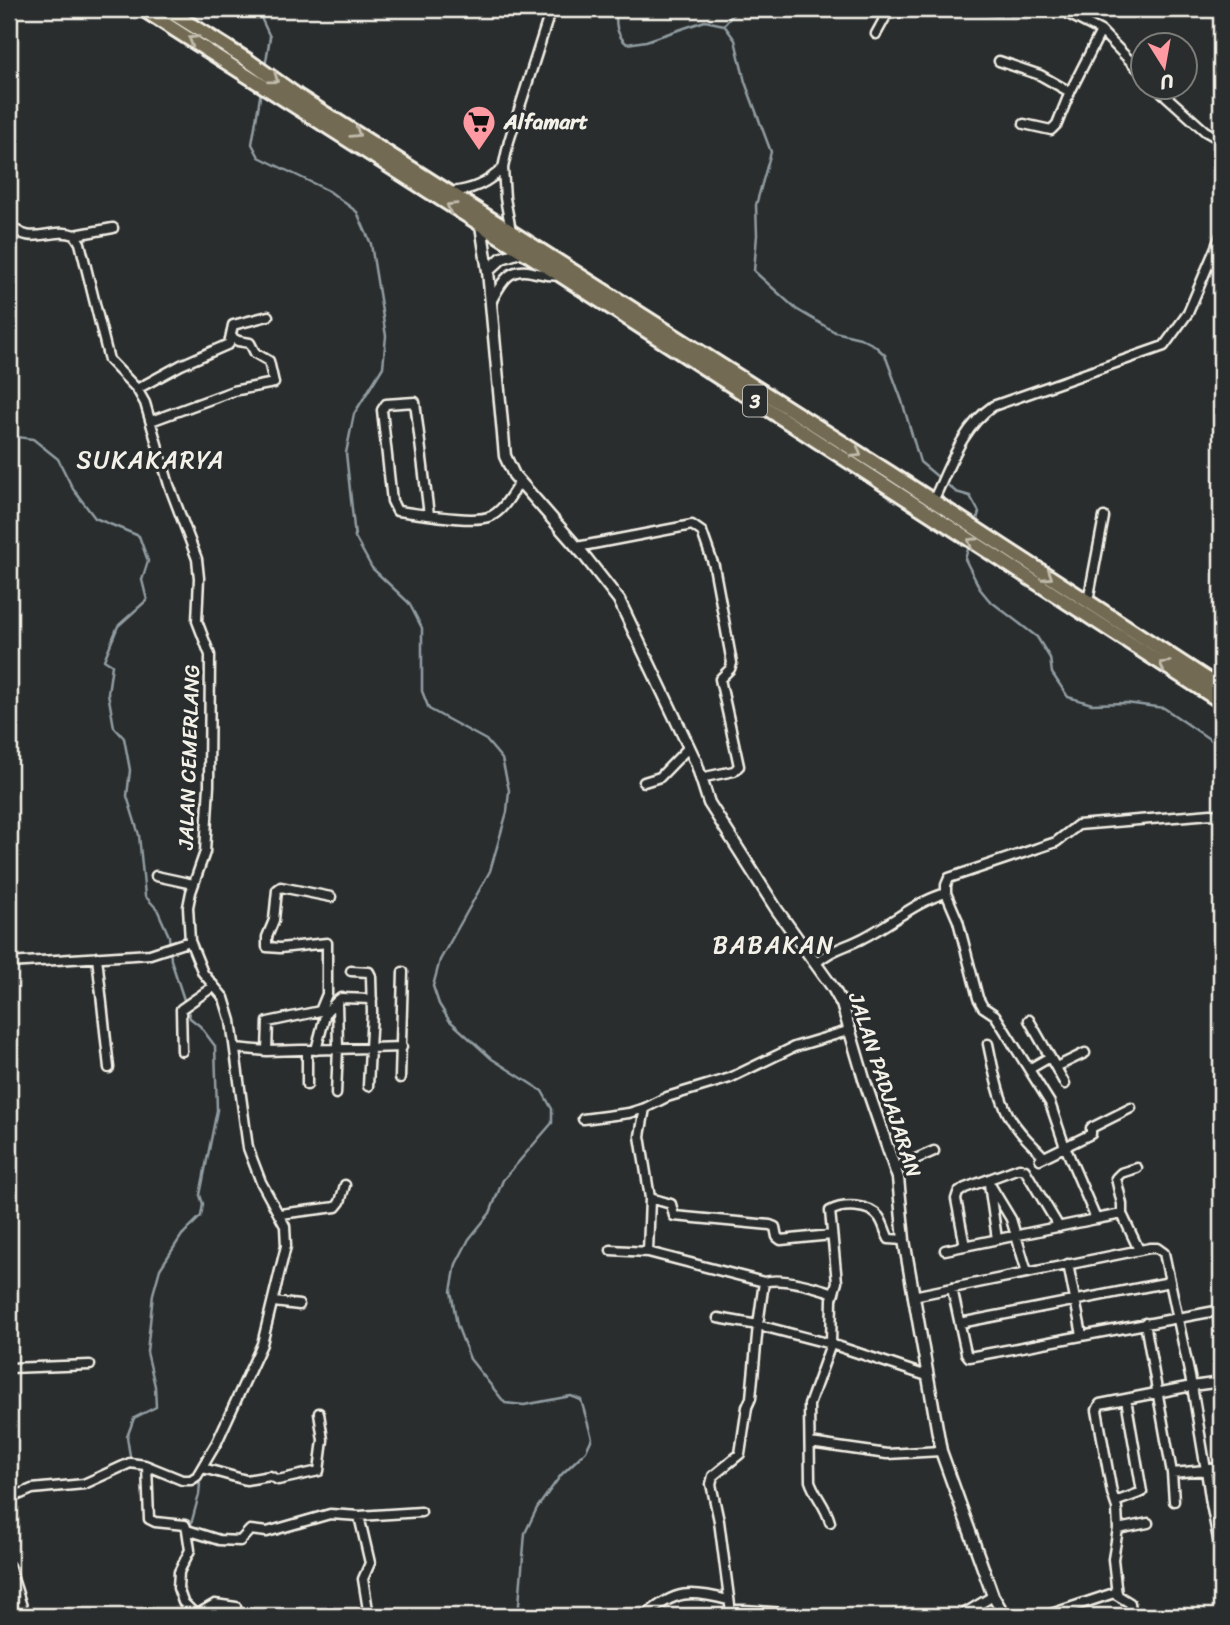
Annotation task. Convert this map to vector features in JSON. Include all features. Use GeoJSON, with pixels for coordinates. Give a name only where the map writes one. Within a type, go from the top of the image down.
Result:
{"type":"FeatureCollection","features":[{"type":"Feature","properties":{"kind":"main road","name":"3"},"geometry":{"type":"LineString","coordinates":[[142,9],[246,67]]}},
{"type":"Feature","properties":{"kind":"main road","name":"3"},"geometry":{"type":"LineString","coordinates":[[166,9],[292,100],[481,225],[560,275],[606,298],[933,501],[1221,688]]}},
{"type":"Feature","properties":{"kind":"main road","name":"3"},"geometry":{"type":"LineString","coordinates":[[292,100],[450,192],[511,231],[606,298],[1221,702]]}},
{"type":"Feature","properties":{"kind":"street"},"geometry":{"type":"LineString","coordinates":[[511,231],[503,168],[551,9]]}},
{"type":"Feature","properties":{"kind":"street"},"geometry":{"type":"LineString","coordinates":[[876,34],[887,14],[900,12],[902,9]]}},
{"type":"Feature","properties":{"kind":"street"},"geometry":{"type":"LineString","coordinates":[[1067,9],[1070,15],[1101,30],[1128,58]]}},
{"type":"Feature","properties":{"kind":"street"},"geometry":{"type":"LineString","coordinates":[[1024,124],[1051,131],[1057,124],[1101,30]]}},
{"type":"Feature","properties":{"kind":"street"},"geometry":{"type":"LineString","coordinates":[[999,61],[1040,75],[1070,92]]}},
{"type":"Feature","properties":{"kind":"street"},"geometry":{"type":"LineString","coordinates":[[1173,102],[1205,131],[1221,140]]}},
{"type":"Feature","properties":{"kind":"street"},"geometry":{"type":"LineString","coordinates":[[450,192],[480,186],[503,168]]}},
{"type":"Feature","properties":{"kind":"street"},"geometry":{"type":"LineString","coordinates":[[9,223],[19,234],[26,236],[64,232],[75,236],[113,228]]}},
{"type":"Feature","properties":{"kind":"street","name":"JALAN PADJAJARAN"},"geometry":{"type":"LineString","coordinates":[[481,225],[508,466],[619,600],[689,747],[709,803],[729,838],[842,1004],[867,1090],[895,1168],[913,1296],[941,1451],[993,1595],[1005,1616]]}},
{"type":"Feature","properties":{"kind":"street"},"geometry":{"type":"LineString","coordinates":[[933,501],[967,432],[979,416],[993,406],[1117,360],[1164,346],[1188,313],[1221,235]]}},
{"type":"Feature","properties":{"kind":"street","name":"JALAN CEMERLANG"},"geometry":{"type":"LineString","coordinates":[[75,236],[80,243],[109,360],[137,389],[145,403],[169,485],[197,559],[197,621],[210,655],[207,838],[203,860],[193,884],[187,918],[190,941],[203,973],[224,998],[235,1048],[248,1148],[257,1173],[285,1226],[286,1246],[262,1344],[203,1468]]}},
{"type":"Feature","properties":{"kind":"street"},"geometry":{"type":"LineString","coordinates":[[488,271],[502,258],[523,251]]}},
{"type":"Feature","properties":{"kind":"street"},"geometry":{"type":"LineString","coordinates":[[491,302],[504,279],[512,273],[522,271],[552,277],[560,275]]}},
{"type":"Feature","properties":{"kind":"street"},"geometry":{"type":"LineString","coordinates":[[137,389],[181,365],[229,344],[233,325],[268,316]]}},
{"type":"Feature","properties":{"kind":"street"},"geometry":{"type":"LineString","coordinates":[[151,421],[233,391],[274,383],[269,361],[255,354],[250,343],[231,337]]}},
{"type":"Feature","properties":{"kind":"street"},"geometry":{"type":"LineString","coordinates":[[429,515],[415,402],[386,404],[382,410],[393,507],[397,511],[429,515],[482,518],[492,516],[520,482]]}},
{"type":"Feature","properties":{"kind":"street"},"geometry":{"type":"LineString","coordinates":[[1088,601],[1104,517]]}},
{"type":"Feature","properties":{"kind":"street"},"geometry":{"type":"LineString","coordinates":[[577,547],[692,525],[702,532],[714,566],[732,663],[720,679],[739,766],[734,771],[700,778]]}},
{"type":"Feature","properties":{"kind":"street"},"geometry":{"type":"LineString","coordinates":[[644,782],[660,777],[689,747]]}},
{"type":"Feature","properties":{"kind":"street"},"geometry":{"type":"LineString","coordinates":[[1096,1219],[1065,1146],[1051,1102],[995,1016],[983,1007],[978,998],[958,920],[946,893],[946,885],[949,878],[1056,842],[1078,825],[1211,814],[1221,816]]}},
{"type":"Feature","properties":{"kind":"street"},"geometry":{"type":"LineString","coordinates":[[156,876],[193,884]]}},
{"type":"Feature","properties":{"kind":"street"},"geometry":{"type":"LineString","coordinates":[[267,1051],[268,1022],[320,1011],[328,984],[327,943],[267,947],[267,937],[274,920],[277,890],[281,887],[331,897]]}},
{"type":"Feature","properties":{"kind":"street"},"geometry":{"type":"LineString","coordinates":[[815,964],[836,948],[862,939],[911,908],[946,893]]}},
{"type":"Feature","properties":{"kind":"street"},"geometry":{"type":"LineString","coordinates":[[9,963],[150,954],[190,941]]}},
{"type":"Feature","properties":{"kind":"street"},"geometry":{"type":"LineString","coordinates":[[97,957],[109,1068]]}},
{"type":"Feature","properties":{"kind":"street"},"geometry":{"type":"LineString","coordinates":[[351,971],[370,973],[372,999],[368,1086]]}},
{"type":"Feature","properties":{"kind":"street"},"geometry":{"type":"LineString","coordinates":[[400,1078],[403,972]]}},
{"type":"Feature","properties":{"kind":"street"},"geometry":{"type":"LineString","coordinates":[[182,1051],[181,1009],[214,986]]}},
{"type":"Feature","properties":{"kind":"street"},"geometry":{"type":"LineString","coordinates":[[307,1085],[311,1050],[326,1012],[344,998],[372,999]]}},
{"type":"Feature","properties":{"kind":"street"},"geometry":{"type":"LineString","coordinates":[[336,1094],[337,1001]]}},
{"type":"Feature","properties":{"kind":"street"},"geometry":{"type":"LineString","coordinates":[[1029,1020],[1065,1084]]}},
{"type":"Feature","properties":{"kind":"street"},"geometry":{"type":"LineString","coordinates":[[583,1119],[629,1113],[645,1108],[667,1097],[730,1078],[794,1047],[850,1030]]}},
{"type":"Feature","properties":{"kind":"street"},"geometry":{"type":"LineString","coordinates":[[988,1044],[1001,1098],[1008,1114],[1042,1158],[1091,1134],[1091,1128],[1131,1108]]}},
{"type":"Feature","properties":{"kind":"street"},"geometry":{"type":"LineString","coordinates":[[235,1048],[267,1051],[402,1047]]}},
{"type":"Feature","properties":{"kind":"street"},"geometry":{"type":"LineString","coordinates":[[1056,1067],[1085,1053]]}},
{"type":"Feature","properties":{"kind":"street"},"geometry":{"type":"LineString","coordinates":[[1031,1069],[1050,1057]]}},
{"type":"Feature","properties":{"kind":"street"},"geometry":{"type":"LineString","coordinates":[[645,1108],[640,1136],[650,1198],[648,1252]]}},
{"type":"Feature","properties":{"kind":"street"},"geometry":{"type":"LineString","coordinates":[[895,1168],[934,1151]]}},
{"type":"Feature","properties":{"kind":"street"},"geometry":{"type":"LineString","coordinates":[[965,1246],[956,1196],[965,1188],[1023,1168],[1059,1227]]}},
{"type":"Feature","properties":{"kind":"street"},"geometry":{"type":"LineString","coordinates":[[1137,1168],[1121,1173],[1116,1178],[1122,1214],[1139,1250]]}},
{"type":"Feature","properties":{"kind":"street"},"geometry":{"type":"LineString","coordinates":[[988,1181],[1004,1205],[1017,1235],[1027,1272]]}},
{"type":"Feature","properties":{"kind":"street"},"geometry":{"type":"LineString","coordinates":[[988,1181],[998,1239]]}},
{"type":"Feature","properties":{"kind":"street"},"geometry":{"type":"LineString","coordinates":[[280,1214],[336,1207],[345,1185]]}},
{"type":"Feature","properties":{"kind":"street"},"geometry":{"type":"LineString","coordinates":[[650,1198],[671,1204],[674,1216],[770,1225],[775,1227],[776,1237],[781,1240],[831,1235]]}},
{"type":"Feature","properties":{"kind":"street"},"geometry":{"type":"LineString","coordinates":[[830,1522],[827,1510],[812,1489],[810,1481],[810,1405],[831,1344],[836,1271],[830,1211],[841,1206],[856,1206],[878,1215],[889,1239],[904,1240]]}},
{"type":"Feature","properties":{"kind":"street"},"geometry":{"type":"LineString","coordinates":[[945,1250],[1122,1214]]}},
{"type":"Feature","properties":{"kind":"street"},"geometry":{"type":"LineString","coordinates":[[913,1296],[1139,1250],[1162,1249],[1179,1318],[1221,1554]]}},
{"type":"Feature","properties":{"kind":"street"},"geometry":{"type":"LineString","coordinates":[[611,1250],[648,1252],[764,1282],[770,1280],[801,1284],[834,1293]]}},
{"type":"Feature","properties":{"kind":"street"},"geometry":{"type":"LineString","coordinates":[[1068,1264],[1082,1335]]}},
{"type":"Feature","properties":{"kind":"street"},"geometry":{"type":"LineString","coordinates":[[764,1282],[751,1398],[747,1407],[740,1454],[713,1476],[711,1484],[719,1521],[730,1615],[745,1610],[826,1616]]}},
{"type":"Feature","properties":{"kind":"street"},"geometry":{"type":"LineString","coordinates":[[960,1323],[1170,1282]]}},
{"type":"Feature","properties":{"kind":"street"},"geometry":{"type":"LineString","coordinates":[[952,1288],[969,1357],[1219,1311],[1221,1332]]}},
{"type":"Feature","properties":{"kind":"street"},"geometry":{"type":"LineString","coordinates":[[274,1302],[299,1305]]}},
{"type":"Feature","properties":{"kind":"street"},"geometry":{"type":"LineString","coordinates":[[718,1318],[758,1325],[831,1344],[927,1376]]}},
{"type":"Feature","properties":{"kind":"street"},"geometry":{"type":"LineString","coordinates":[[1145,1324],[1172,1473],[1174,1501]]}},
{"type":"Feature","properties":{"kind":"street"},"geometry":{"type":"LineString","coordinates":[[9,1368],[90,1365]]}},
{"type":"Feature","properties":{"kind":"street"},"geometry":{"type":"LineString","coordinates":[[1132,1616],[1130,1603],[1119,1598],[1117,1592],[1113,1559],[1118,1530],[1115,1502],[1097,1410],[1100,1404],[1221,1382]]}},
{"type":"Feature","properties":{"kind":"street"},"geometry":{"type":"LineString","coordinates":[[1115,1502],[1142,1492],[1126,1399]]}},
{"type":"Feature","properties":{"kind":"street"},"geometry":{"type":"LineString","coordinates":[[9,1499],[32,1489],[84,1484],[120,1466],[130,1464],[147,1466],[187,1481],[194,1479],[203,1468],[246,1480],[270,1476],[278,1480],[319,1471],[323,1451],[318,1413]]}},
{"type":"Feature","properties":{"kind":"street"},"geometry":{"type":"LineString","coordinates":[[810,1443],[887,1454],[941,1451]]}},
{"type":"Feature","properties":{"kind":"street"},"geometry":{"type":"LineString","coordinates":[[147,1466],[149,1519],[185,1525],[187,1530],[190,1550],[179,1572],[178,1588],[183,1602],[196,1616],[215,1604],[236,1606]]}},
{"type":"Feature","properties":{"kind":"street"},"geometry":{"type":"LineString","coordinates":[[1172,1473],[1221,1467]]}},
{"type":"Feature","properties":{"kind":"street"},"geometry":{"type":"LineString","coordinates":[[187,1530],[219,1540],[236,1542],[243,1540],[250,1530],[267,1532],[330,1514],[359,1516],[421,1512]]}},
{"type":"Feature","properties":{"kind":"street"},"geometry":{"type":"LineString","coordinates":[[359,1516],[370,1563],[363,1578],[369,1616]]}},
{"type":"Feature","properties":{"kind":"street"},"geometry":{"type":"LineString","coordinates":[[1118,1530],[1148,1522]]}},
{"type":"Feature","properties":{"kind":"street"},"geometry":{"type":"LineString","coordinates":[[9,1566],[25,1616]]}},
{"type":"Feature","properties":{"kind":"street"},"geometry":{"type":"LineString","coordinates":[[1045,1616],[1117,1592]]}},
{"type":"Feature","properties":{"kind":"street"},"geometry":{"type":"LineString","coordinates":[[645,1616],[667,1598],[680,1594],[708,1595],[729,1600]]}},
{"type":"Feature","properties":{"kind":"street"},"geometry":{"type":"LineString","coordinates":[[960,1616],[993,1595]]}},
{"type":"Feature","properties":{"kind":"waterway"},"geometry":{"type":"LineString","coordinates":[[257,9],[270,37],[265,67]]}},
{"type":"Feature","properties":{"kind":"waterway"},"geometry":{"type":"LineString","coordinates":[[617,9],[617,28],[627,44],[646,41],[705,21],[724,25],[735,40],[745,82],[771,152],[756,205],[754,271],[796,309],[835,332],[860,338],[874,345],[885,355],[920,462],[956,492],[970,496],[979,512],[976,523]]}},
{"type":"Feature","properties":{"kind":"waterway"},"geometry":{"type":"LineString","coordinates":[[724,25],[738,9]]}},
{"type":"Feature","properties":{"kind":"waterway"},"geometry":{"type":"LineString","coordinates":[[939,9],[997,16],[1066,15]]}},
{"type":"Feature","properties":{"kind":"waterway"},"geometry":{"type":"LineString","coordinates":[[1076,14],[1104,9]]}},
{"type":"Feature","properties":{"kind":"waterway"},"geometry":{"type":"LineString","coordinates":[[1161,9],[1180,9]]}},
{"type":"Feature","properties":{"kind":"waterway"},"geometry":{"type":"LineString","coordinates":[[261,91],[252,144],[259,157],[329,191],[357,212],[371,244],[386,336],[383,367],[354,414],[346,453],[355,537],[372,568],[409,603],[422,628],[422,691],[429,709],[486,740],[502,759],[509,790],[507,812],[490,871],[440,960],[433,986],[439,1004],[449,1020],[492,1059],[542,1091],[552,1109],[552,1123],[503,1180],[490,1213],[469,1239],[456,1264],[451,1291],[457,1325],[470,1359],[505,1403],[524,1405],[571,1396],[581,1400],[592,1438],[586,1451],[561,1475],[537,1508],[525,1533],[518,1616]]}},
{"type":"Feature","properties":{"kind":"waterway"},"geometry":{"type":"LineString","coordinates":[[9,436],[33,439],[58,459],[73,489],[95,518],[139,536],[148,561],[142,580],[147,600],[118,626],[104,660],[112,665],[108,693],[114,727],[124,738],[130,770],[127,796],[139,835],[145,896],[157,909],[169,936],[171,960],[190,1018],[200,1026],[215,1046],[217,1110],[200,1195],[203,1204],[201,1216],[182,1235],[160,1269],[153,1294],[147,1352],[155,1386],[156,1407],[134,1418],[127,1437],[131,1462]]}},
{"type":"Feature","properties":{"kind":"waterway"},"geometry":{"type":"LineString","coordinates":[[970,543],[965,559],[980,589],[989,600],[1037,637],[1050,658],[1052,673],[1068,697],[1092,704],[1126,703],[1164,708],[1221,747]]}},
{"type":"Feature","properties":{"kind":"waterway"},"geometry":{"type":"LineString","coordinates":[[190,1528],[199,1495],[200,1483],[194,1481]]}},
{"type":"Feature","properties":{"kind":"waterway"},"geometry":{"type":"LineString","coordinates":[[182,1570],[186,1568],[191,1556]]}},
{"type":"Feature","properties":{"kind":"place","name":"Alfamart"},"geometry":{"type":"Point","coordinates":[479,152]}},
{"type":"Feature","properties":{"kind":"district","name":"SUKAKARYA"},"geometry":{"type":"Point","coordinates":[151,460]}},
{"type":"Feature","properties":{"kind":"district","name":"BABAKAN"},"geometry":{"type":"Point","coordinates":[774,945]}}]}
